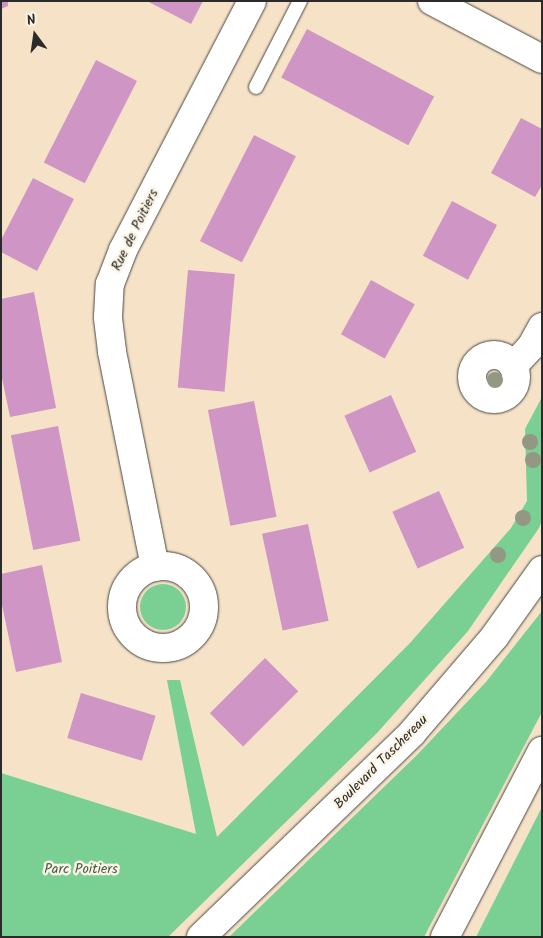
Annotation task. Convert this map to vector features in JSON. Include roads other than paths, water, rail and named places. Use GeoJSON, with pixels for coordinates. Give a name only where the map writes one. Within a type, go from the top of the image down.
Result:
{"type":"FeatureCollection","features":[{"type":"Feature","properties":{"kind":"street","name":"Rue de Poitiers"},"geometry":{"type":"LineString","coordinates":[[155,567],[112,351],[108,317],[110,284],[123,250],[252,1]]}},
{"type":"Feature","properties":{"kind":"street"},"geometry":{"type":"LineString","coordinates":[[432,1],[542,59]]}},
{"type":"Feature","properties":{"kind":"street"},"geometry":{"type":"LineString","coordinates":[[514,365],[531,347],[542,326]]}},
{"type":"Feature","properties":{"kind":"street","name":"Boulevard Taschereau"},"geometry":{"type":"LineString","coordinates":[[201,937],[412,733],[495,636],[542,570]]}},
{"type":"Feature","properties":{"kind":"street"},"geometry":{"type":"LineString","coordinates":[[444,937],[542,751]]}},
{"type":"Feature","properties":{"kind":"lane"},"geometry":{"type":"LineString","coordinates":[[256,87],[300,1]]}},
{"type":"Feature","properties":{"kind":"park label","name":"Parc Poitiers"},"geometry":{"type":"Point","coordinates":[81,869]}}]}
